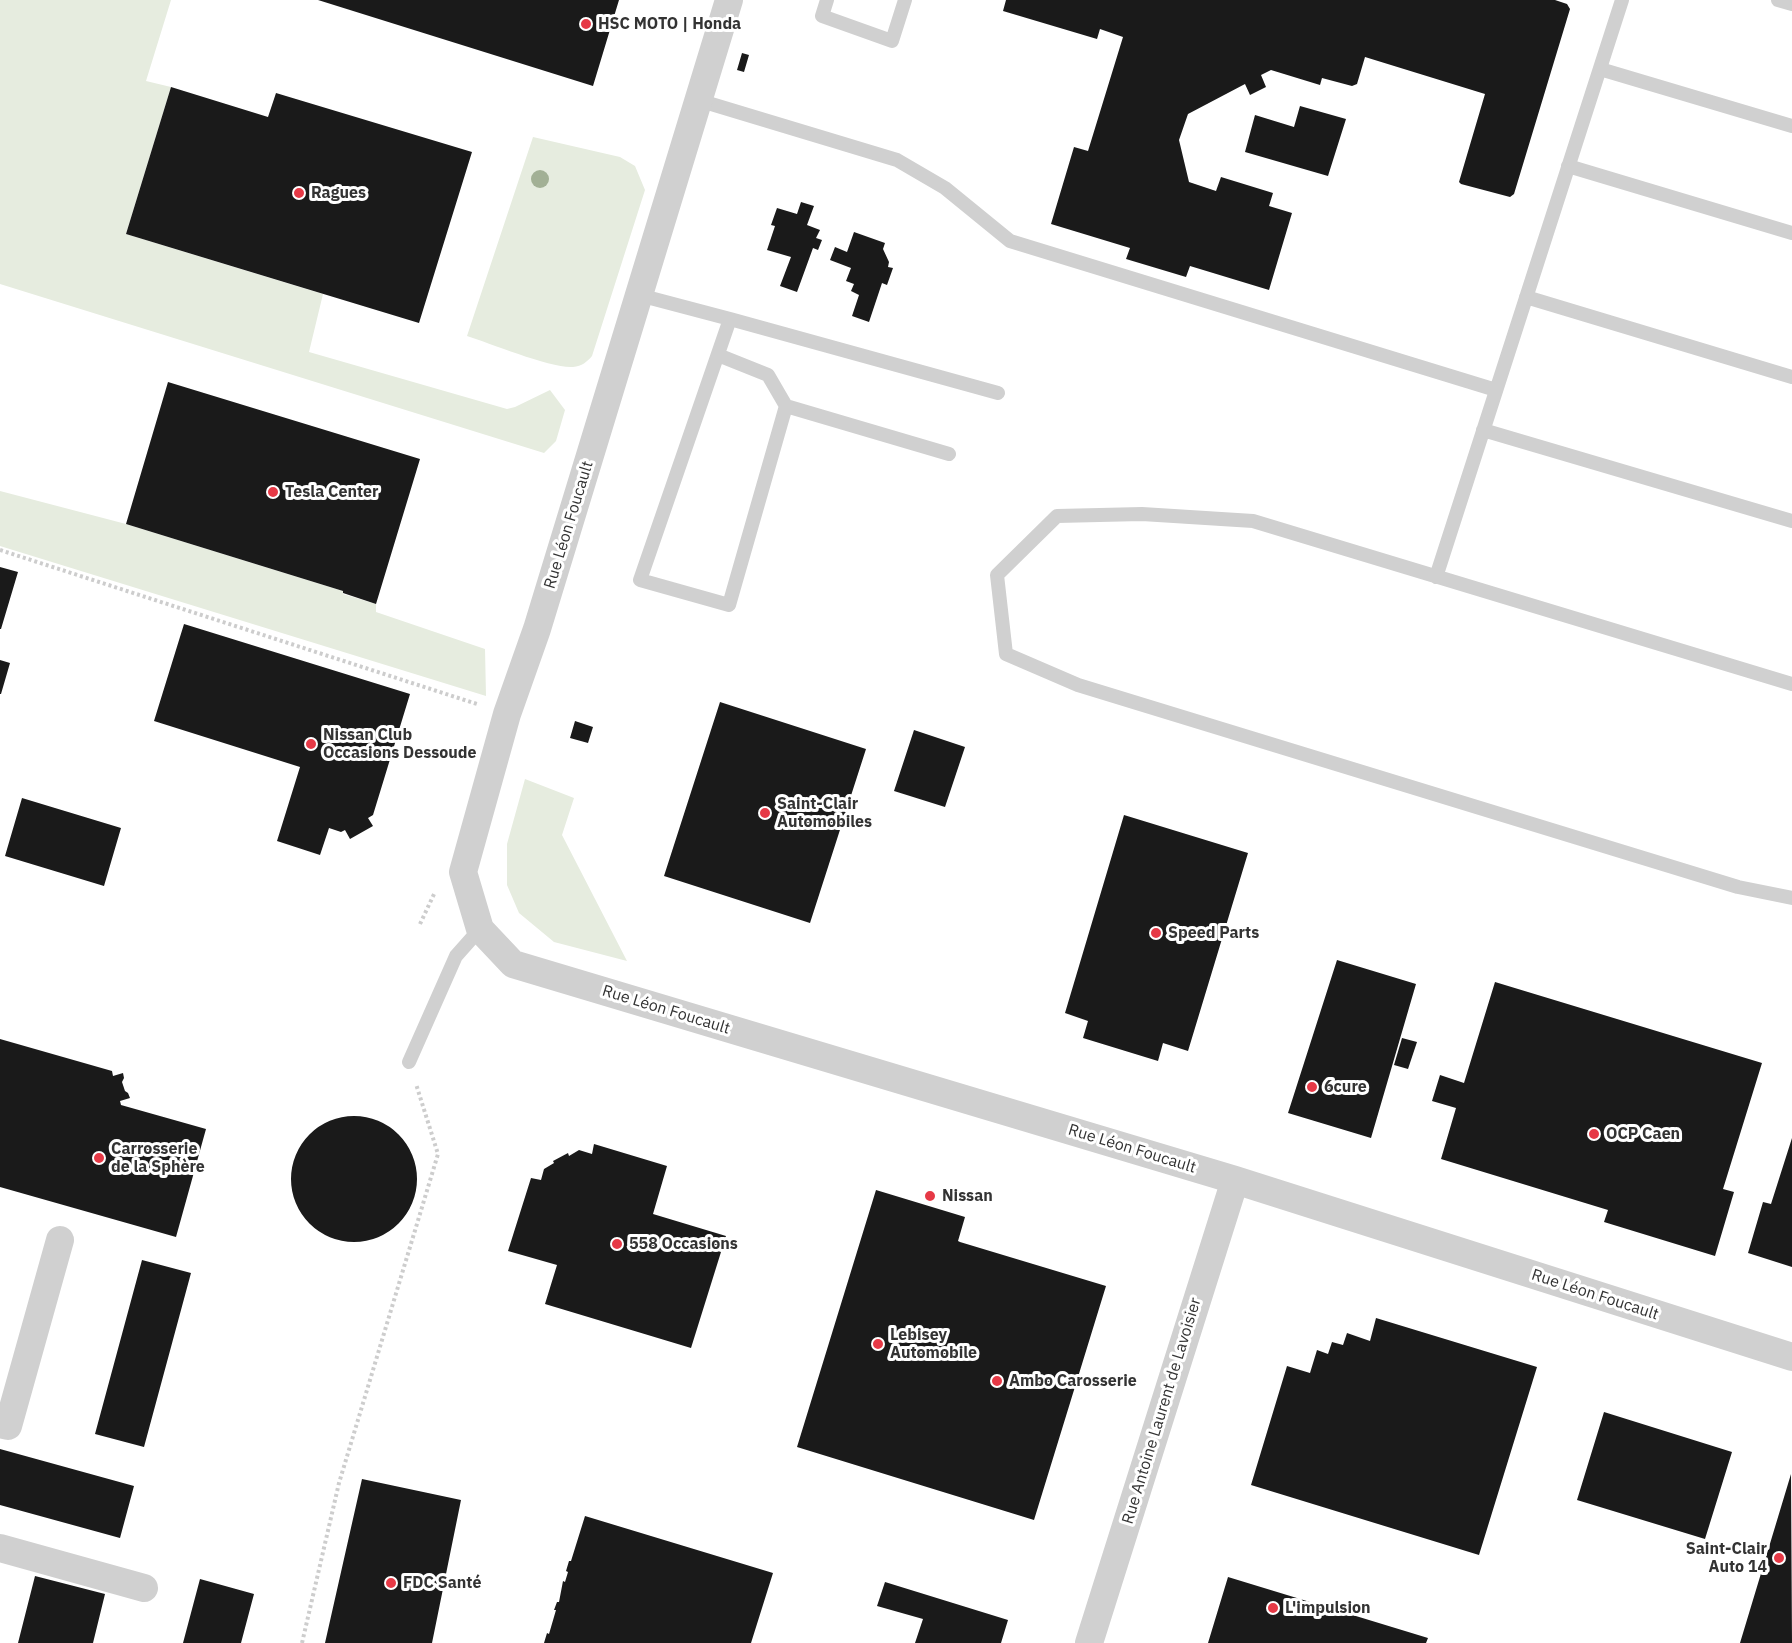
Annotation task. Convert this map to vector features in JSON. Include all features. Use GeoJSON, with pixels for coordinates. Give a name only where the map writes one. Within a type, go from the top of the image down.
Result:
{"type":"FeatureCollection","features":[{"type":"Feature","properties":{"kind":"street","name":"Rue Léon Foucault"},"geometry":{"type":"LineString","coordinates":[[729,0],[537,630],[507,714],[463,872],[480,928],[513,964],[1235,1180],[1792,1357]]}},
{"type":"Feature","properties":{"kind":"street","name":"Rue Antoine Laurent de Lavoisier"},"geometry":{"type":"LineString","coordinates":[[1089,1643],[1235,1180]]}},
{"type":"Feature","properties":{"kind":"street"},"geometry":{"type":"LineString","coordinates":[[4,1425],[60,1240]]}},
{"type":"Feature","properties":{"kind":"street"},"geometry":{"type":"LineString","coordinates":[[0,1548],[144,1588]]}},
{"type":"Feature","properties":{"kind":"lane"},"geometry":{"type":"LineString","coordinates":[[827,0],[822,16],[892,41],[905,0]]}},
{"type":"Feature","properties":{"kind":"lane"},"geometry":{"type":"LineString","coordinates":[[1436,577],[1622,0]]}},
{"type":"Feature","properties":{"kind":"lane"},"geometry":{"type":"LineString","coordinates":[[1778,0],[1792,4]]}},
{"type":"Feature","properties":{"kind":"lane"},"geometry":{"type":"LineString","coordinates":[[1600,69],[1792,126]]}},
{"type":"Feature","properties":{"kind":"lane"},"geometry":{"type":"LineString","coordinates":[[698,100],[897,160],[945,188],[1010,241],[1496,390]]}},
{"type":"Feature","properties":{"kind":"lane"},"geometry":{"type":"LineString","coordinates":[[1568,166],[1792,233]]}},
{"type":"Feature","properties":{"kind":"lane"},"geometry":{"type":"LineString","coordinates":[[639,295],[998,393]]}},
{"type":"Feature","properties":{"kind":"lane"},"geometry":{"type":"LineString","coordinates":[[1526,297],[1792,377]]}},
{"type":"Feature","properties":{"kind":"lane"},"geometry":{"type":"LineString","coordinates":[[730,319],[640,580],[729,604],[786,406]]}},
{"type":"Feature","properties":{"kind":"lane"},"geometry":{"type":"LineString","coordinates":[[718,355],[768,375],[786,406],[949,454]]}},
{"type":"Feature","properties":{"kind":"lane"},"geometry":{"type":"LineString","coordinates":[[1483,430],[1792,521]]}},
{"type":"Feature","properties":{"kind":"lane"},"geometry":{"type":"LineString","coordinates":[[1792,684],[1253,521],[1142,514],[1057,516],[997,575],[1006,654],[1078,685],[1738,887],[1792,898]]}},
{"type":"Feature","properties":{"kind":"lane"},"geometry":{"type":"LineString","coordinates":[[409,1062],[456,956],[480,928]]}},
{"type":"Feature","properties":{"kind":"path"},"geometry":{"type":"LineString","coordinates":[[0,550],[481,706]]}},
{"type":"Feature","properties":{"kind":"path"},"geometry":{"type":"LineString","coordinates":[[302,1643],[339,1483],[438,1154],[409,1062]]}},
{"type":"Feature","properties":{"kind":"shaded area"},"geometry":{"type":"Polygon","coordinates":[[[0,0],[171,0],[146,81],[171,87],[126,234],[323,294],[309,352],[507,409],[550,390],[565,410],[556,441],[544,453],[0,284],[0,0]]]}},
{"type":"Feature","properties":{"kind":"shaded area"},"geometry":{"type":"Polygon","coordinates":[[[533,137],[620,157],[635,166],[645,190],[592,356],[584,363],[573,367],[536,360],[467,336],[533,137]]]}},
{"type":"Feature","properties":{"kind":"shaded area"},"geometry":{"type":"Polygon","coordinates":[[[0,491],[126,524],[343,591],[343,594],[376,604],[376,612],[485,649],[486,696],[0,546],[0,491]]]}},
{"type":"Feature","properties":{"kind":"shaded area"},"geometry":{"type":"Polygon","coordinates":[[[525,779],[574,798],[562,835],[627,961],[554,942],[519,913],[507,885],[507,844],[525,779]]]}},
{"type":"Feature","properties":{"kind":"building"},"geometry":{"type":"Polygon","coordinates":[[[318,0],[619,0],[593,86],[318,0]]]}},
{"type":"Feature","properties":{"kind":"building"},"geometry":{"type":"Polygon","coordinates":[[[1006,0],[1555,0],[1567,4],[1570,9],[1514,194],[1510,197],[1459,182],[1485,94],[1365,57],[1357,84],[1352,86],[1322,78],[1320,85],[1271,70],[1261,75],[1266,87],[1250,95],[1245,84],[1188,114],[1179,140],[1189,182],[1216,191],[1221,177],[1273,193],[1269,206],[1292,213],[1269,290],[1190,266],[1186,277],[1126,259],[1130,248],[1051,224],[1074,147],[1088,151],[1123,37],[1100,29],[1097,39],[1003,11],[1006,0]]]}},
{"type":"Feature","properties":{"kind":"building"},"geometry":{"type":"Polygon","coordinates":[[[742,53],[749,55],[744,72],[737,70],[742,53]]]}},
{"type":"Feature","properties":{"kind":"building","name":"Ragues"},"geometry":{"type":"Polygon","coordinates":[[[171,87],[268,117],[276,93],[472,152],[419,323],[126,234],[171,87]]]}},
{"type":"Feature","properties":{"kind":"building"},"geometry":{"type":"Polygon","coordinates":[[[1300,106],[1346,119],[1328,176],[1245,152],[1255,115],[1294,127],[1300,106]]]}},
{"type":"Feature","properties":{"kind":"building"},"geometry":{"type":"Polygon","coordinates":[[[801,202],[814,206],[807,225],[820,230],[816,238],[822,240],[818,250],[813,248],[797,292],[780,286],[791,257],[767,250],[775,226],[771,225],[777,208],[797,214],[801,202]]]}},
{"type":"Feature","properties":{"kind":"building"},"geometry":{"type":"Polygon","coordinates":[[[854,232],[885,243],[883,249],[889,262],[888,267],[893,268],[887,285],[882,283],[869,322],[852,316],[859,295],[851,291],[854,284],[846,281],[851,268],[830,260],[835,247],[847,252],[854,232]]]}},
{"type":"Feature","properties":{"kind":"building","name":"Tesla Center"},"geometry":{"type":"Polygon","coordinates":[[[168,382],[420,459],[376,604],[343,593],[343,591],[126,524],[168,382]]]}},
{"type":"Feature","properties":{"kind":"building"},"geometry":{"type":"Polygon","coordinates":[[[0,567],[18,572],[1,629],[0,629],[0,567]]]}},
{"type":"Feature","properties":{"kind":"building","name":"Nissan Club Occasions Dessoude"},"geometry":{"type":"Polygon","coordinates":[[[184,624],[410,694],[373,815],[368,818],[373,826],[350,839],[345,830],[341,832],[329,828],[320,855],[277,841],[300,767],[154,721],[184,624]]]}},
{"type":"Feature","properties":{"kind":"building"},"geometry":{"type":"Polygon","coordinates":[[[0,660],[10,663],[1,694],[0,694],[0,660]]]}},
{"type":"Feature","properties":{"kind":"building","name":"Saint-Clair Automobiles"},"geometry":{"type":"Polygon","coordinates":[[[720,702],[866,749],[810,923],[664,876],[720,702]]]}},
{"type":"Feature","properties":{"kind":"building"},"geometry":{"type":"Polygon","coordinates":[[[575,721],[593,727],[588,743],[570,738],[575,721]]]}},
{"type":"Feature","properties":{"kind":"building"},"geometry":{"type":"Polygon","coordinates":[[[914,730],[965,747],[945,807],[894,791],[914,730]]]}},
{"type":"Feature","properties":{"kind":"building"},"geometry":{"type":"Polygon","coordinates":[[[22,798],[121,828],[104,886],[5,856],[22,798]]]}},
{"type":"Feature","properties":{"kind":"building","name":"Speed Parts"},"geometry":{"type":"Polygon","coordinates":[[[1124,815],[1248,853],[1188,1051],[1163,1043],[1158,1061],[1083,1038],[1088,1021],[1065,1013],[1124,815]]]}},
{"type":"Feature","properties":{"kind":"building"},"geometry":{"type":"Polygon","coordinates":[[[1337,960],[1416,984],[1371,1138],[1288,1113],[1337,960]]]}},
{"type":"Feature","properties":{"kind":"building","name":"OCP Caen"},"geometry":{"type":"Polygon","coordinates":[[[1495,982],[1762,1063],[1723,1189],[1734,1192],[1715,1256],[1604,1222],[1608,1210],[1441,1159],[1456,1108],[1432,1101],[1440,1075],[1464,1083],[1495,982]]]}},
{"type":"Feature","properties":{"kind":"building"},"geometry":{"type":"Polygon","coordinates":[[[1402,1038],[1417,1042],[1408,1069],[1394,1065],[1402,1038]]]}},
{"type":"Feature","properties":{"kind":"building","name":"Carrosserie de la Sphère"},"geometry":{"type":"Polygon","coordinates":[[[0,1039],[112,1071],[113,1076],[123,1073],[122,1082],[130,1098],[120,1101],[121,1105],[206,1129],[176,1237],[0,1187],[0,1039]]]}},
{"type":"Feature","properties":{"kind":"building"},"geometry":{"type":"Polygon","coordinates":[[[354,1116],[378,1120],[399,1134],[413,1155],[417,1179],[413,1203],[399,1224],[378,1238],[354,1242],[330,1238],[309,1224],[295,1203],[291,1179],[295,1155],[309,1134],[330,1120],[354,1116]]]}},
{"type":"Feature","properties":{"kind":"building"},"geometry":{"type":"Polygon","coordinates":[[[1792,1138],[1792,1267],[1748,1253],[1763,1202],[1771,1204],[1792,1138]]]}},
{"type":"Feature","properties":{"kind":"building","name":"558 Occasions"},"geometry":{"type":"Polygon","coordinates":[[[594,1144],[667,1166],[653,1214],[726,1236],[691,1348],[545,1304],[557,1265],[508,1251],[531,1178],[541,1180],[544,1169],[568,1153],[569,1156],[579,1150],[592,1154],[594,1144]]]}},
{"type":"Feature","properties":{"kind":"building"},"geometry":{"type":"Polygon","coordinates":[[[876,1190],[965,1217],[958,1241],[960,1242],[1106,1286],[1034,1520],[797,1447],[876,1190]]]}},
{"type":"Feature","properties":{"kind":"building"},"geometry":{"type":"Polygon","coordinates":[[[142,1260],[191,1273],[144,1447],[95,1434],[142,1260]]]}},
{"type":"Feature","properties":{"kind":"building"},"geometry":{"type":"Polygon","coordinates":[[[1376,1318],[1537,1367],[1479,1555],[1251,1485],[1287,1366],[1310,1373],[1317,1350],[1328,1354],[1332,1342],[1343,1345],[1347,1333],[1370,1341],[1376,1318]]]}},
{"type":"Feature","properties":{"kind":"building"},"geometry":{"type":"Polygon","coordinates":[[[1604,1412],[1732,1452],[1705,1539],[1577,1500],[1604,1412]]]}},
{"type":"Feature","properties":{"kind":"building"},"geometry":{"type":"Polygon","coordinates":[[[0,1449],[134,1486],[120,1538],[0,1505],[0,1449]]]}},
{"type":"Feature","properties":{"kind":"building","name":"Saint-Clair Auto 14"},"geometry":{"type":"Polygon","coordinates":[[[1791,1474],[1792,1643],[1740,1643],[1791,1474]]]}},
{"type":"Feature","properties":{"kind":"building","name":"FDC Santé"},"geometry":{"type":"Polygon","coordinates":[[[362,1479],[461,1500],[432,1643],[325,1643],[362,1479]]]}},
{"type":"Feature","properties":{"kind":"building"},"geometry":{"type":"Polygon","coordinates":[[[585,1516],[773,1573],[751,1643],[544,1643],[547,1633],[549,1634],[556,1610],[554,1610],[559,1602],[569,1561],[571,1561],[585,1516]]]}},
{"type":"Feature","properties":{"kind":"building"},"geometry":{"type":"Polygon","coordinates":[[[35,1576],[105,1594],[93,1643],[18,1643],[35,1576]]]}},
{"type":"Feature","properties":{"kind":"building","name":"L'impulsion"},"geometry":{"type":"Polygon","coordinates":[[[1228,1577],[1428,1638],[1426,1643],[1208,1643],[1228,1577]]]}},
{"type":"Feature","properties":{"kind":"building"},"geometry":{"type":"Polygon","coordinates":[[[200,1579],[254,1594],[241,1643],[183,1643],[200,1579]]]}},
{"type":"Feature","properties":{"kind":"building"},"geometry":{"type":"Polygon","coordinates":[[[885,1582],[1008,1620],[1001,1643],[915,1643],[923,1619],[877,1606],[885,1582]]]}},
{"type":"Feature","properties":{"kind":"place","name":"HSC MOTO | Honda"},"geometry":{"type":"Point","coordinates":[586,24]}},
{"type":"Feature","properties":{"kind":"place","name":"Ragues"},"geometry":{"type":"Point","coordinates":[299,193]}},
{"type":"Feature","properties":{"kind":"place","name":"Tesla Center"},"geometry":{"type":"Point","coordinates":[273,492]}},
{"type":"Feature","properties":{"kind":"place","name":"Nissan Club Occasions Dessoude"},"geometry":{"type":"Point","coordinates":[311,744]}},
{"type":"Feature","properties":{"kind":"place","name":"Saint-Clair Automobiles"},"geometry":{"type":"Point","coordinates":[765,813]}},
{"type":"Feature","properties":{"kind":"place","name":"Speed Parts"},"geometry":{"type":"Point","coordinates":[1156,933]}},
{"type":"Feature","properties":{"kind":"place","name":"6cure"},"geometry":{"type":"Point","coordinates":[1312,1087]}},
{"type":"Feature","properties":{"kind":"place","name":"OCP Caen"},"geometry":{"type":"Point","coordinates":[1594,1134]}},
{"type":"Feature","properties":{"kind":"place","name":"Carrosserie de la Sphère"},"geometry":{"type":"Point","coordinates":[99,1158]}},
{"type":"Feature","properties":{"kind":"place","name":"Nissan"},"geometry":{"type":"Point","coordinates":[930,1196]}},
{"type":"Feature","properties":{"kind":"place","name":"558 Occasions"},"geometry":{"type":"Point","coordinates":[617,1244]}},
{"type":"Feature","properties":{"kind":"place","name":"Lebisey Automobile"},"geometry":{"type":"Point","coordinates":[878,1344]}},
{"type":"Feature","properties":{"kind":"place","name":"Ambo Carosserie"},"geometry":{"type":"Point","coordinates":[997,1381]}},
{"type":"Feature","properties":{"kind":"place","name":"Saint-Clair Auto 14"},"geometry":{"type":"Point","coordinates":[1779,1558]}},
{"type":"Feature","properties":{"kind":"place","name":"FDC Santé"},"geometry":{"type":"Point","coordinates":[391,1583]}},
{"type":"Feature","properties":{"kind":"place","name":"L'impulsion"},"geometry":{"type":"Point","coordinates":[1273,1608]}}]}
